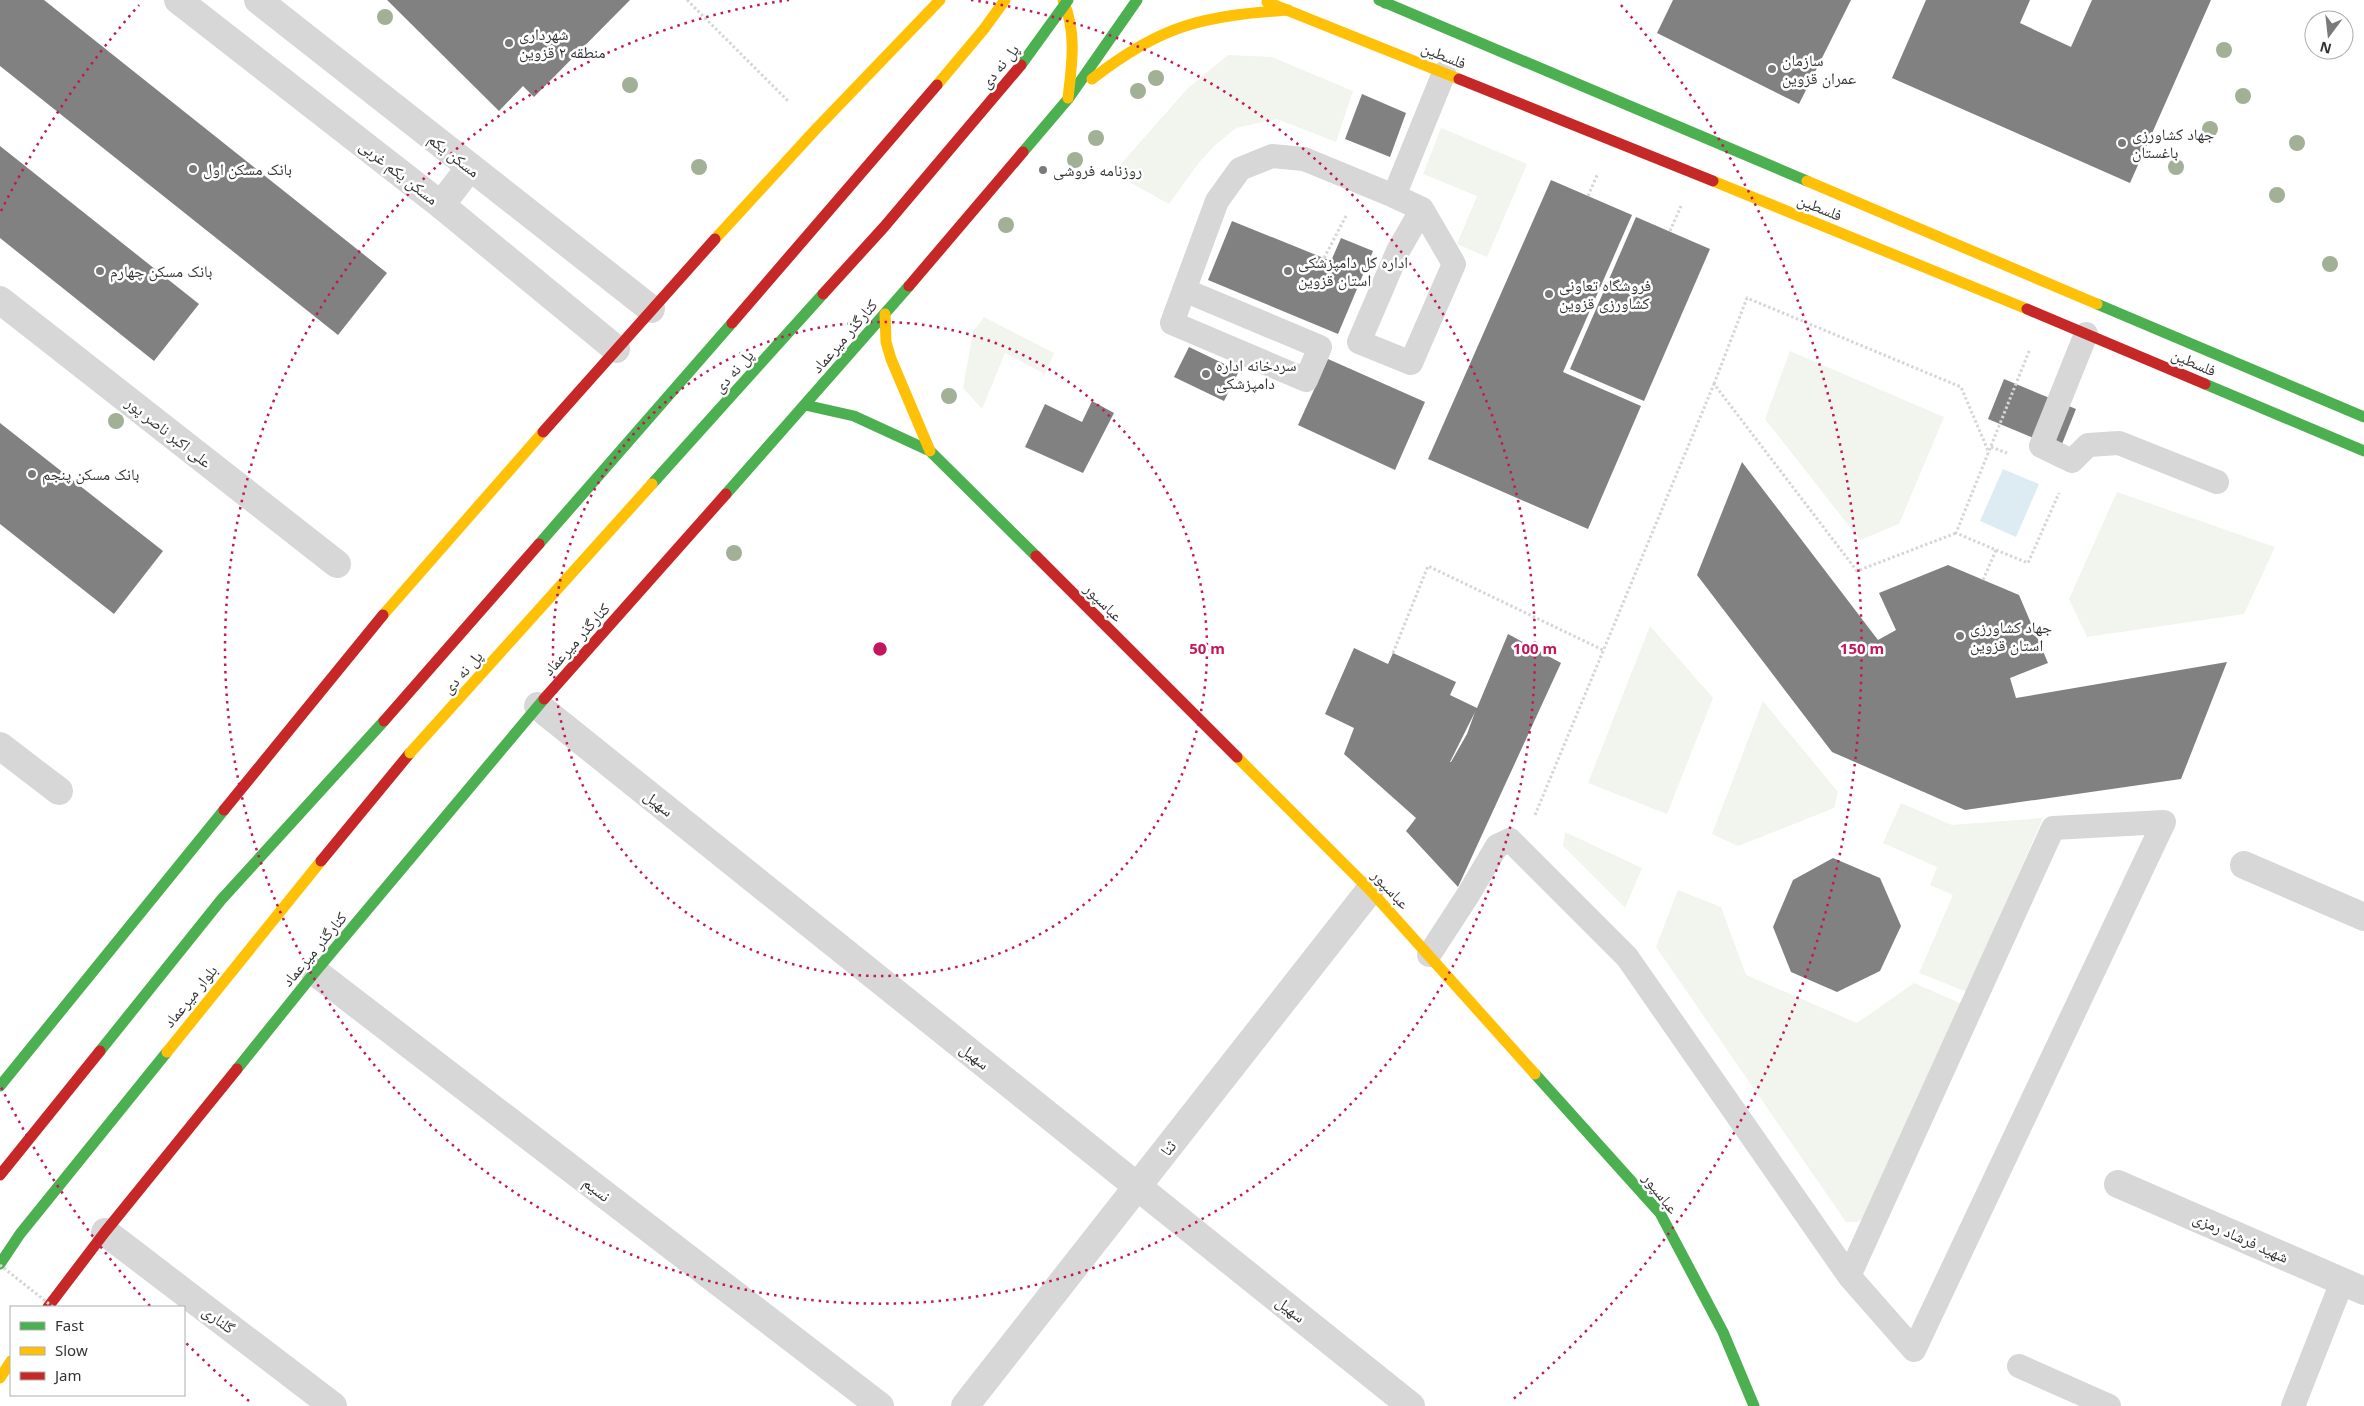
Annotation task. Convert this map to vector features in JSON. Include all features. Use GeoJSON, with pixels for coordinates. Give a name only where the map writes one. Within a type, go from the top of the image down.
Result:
{"type":"FeatureCollection","features":[{"type":"Feature","properties":{"kind":"main road","name":"پل نه دی"},"geometry":{"type":"LineString","coordinates":[[0,1175],[221,900],[363,745],[845,194],[984,29],[1005,0]]}},
{"type":"Feature","properties":{"kind":"main road"},"geometry":{"type":"LineString","coordinates":[[1063,0],[1070,13],[1074,32],[1068,99]]}},
{"type":"Feature","properties":{"kind":"main road","name":"پل نه دی"},"geometry":{"type":"LineString","coordinates":[[410,753],[884,228],[1025,61],[1068,0]]}},
{"type":"Feature","properties":{"kind":"main road","name":"کنارگذر میرعماد"},"geometry":{"type":"LineString","coordinates":[[49,1306],[105,1232],[315,972],[538,706],[885,314],[1068,99],[1137,0]]}},
{"type":"Feature","properties":{"kind":"main road","name":"فلسطین"},"geometry":{"type":"LineString","coordinates":[[1261,0],[1914,262],[2364,451]]}},
{"type":"Feature","properties":{"kind":"main road"},"geometry":{"type":"LineString","coordinates":[[0,1086],[378,620],[651,309],[816,129],[940,1]]}},
{"type":"Feature","properties":{"kind":"main road","name":"فلسطین"},"geometry":{"type":"LineString","coordinates":[[1382,1],[2364,417]]}},
{"type":"Feature","properties":{"kind":"main road"},"geometry":{"type":"LineString","coordinates":[[1068,99],[1115,60],[1142,44],[1182,27],[1203,20],[1227,16],[1288,10]]}},
{"type":"Feature","properties":{"kind":"main road"},"geometry":{"type":"LineString","coordinates":[[885,314],[886,342],[891,359],[930,451]]}},
{"type":"Feature","properties":{"kind":"main road"},"geometry":{"type":"LineString","coordinates":[[805,405],[826,407],[846,412],[930,451]]}},
{"type":"Feature","properties":{"kind":"main road","name":"عباسپور"},"geometry":{"type":"LineString","coordinates":[[930,451],[1370,890],[1660,1213],[1723,1332],[1754,1406]]}},
{"type":"Feature","properties":{"kind":"main road","name":"بلوار میرعماد"},"geometry":{"type":"LineString","coordinates":[[0,1264],[26,1226],[410,753]]}},
{"type":"Feature","properties":{"kind":"main road"},"geometry":{"type":"LineString","coordinates":[[0,1378],[10,1363]]}},
{"type":"Feature","properties":{"kind":"street","name":"مسکن یکم غربی"},"geometry":{"type":"LineString","coordinates":[[178,0],[441,205],[616,349]]}},
{"type":"Feature","properties":{"kind":"street","name":"مسکن یکم"},"geometry":{"type":"LineString","coordinates":[[258,0],[651,309]]}},
{"type":"Feature","properties":{"kind":"street"},"geometry":{"type":"LineString","coordinates":[[441,205],[470,167]]}},
{"type":"Feature","properties":{"kind":"street","name":"علی اکبر ناصر پور"},"geometry":{"type":"LineString","coordinates":[[0,300],[337,564]]}},
{"type":"Feature","properties":{"kind":"street","name":"سهیل"},"geometry":{"type":"LineString","coordinates":[[538,706],[1411,1406]]}},
{"type":"Feature","properties":{"kind":"street"},"geometry":{"type":"LineString","coordinates":[[0,746],[58,791]]}},
{"type":"Feature","properties":{"kind":"street"},"geometry":{"type":"LineString","coordinates":[[2244,865],[2364,917]]}},
{"type":"Feature","properties":{"kind":"street","name":"ثنا"},"geometry":{"type":"LineString","coordinates":[[966,1406],[1370,890]]}},
{"type":"Feature","properties":{"kind":"street","name":"نسیم"},"geometry":{"type":"LineString","coordinates":[[315,972],[880,1406]]}},
{"type":"Feature","properties":{"kind":"street","name":"شهید فرشاد رمزی"},"geometry":{"type":"LineString","coordinates":[[2118,1184],[2353,1286]]}},
{"type":"Feature","properties":{"kind":"street","name":"گلناری"},"geometry":{"type":"LineString","coordinates":[[105,1232],[334,1406]]}},
{"type":"Feature","properties":{"kind":"lane"},"geometry":{"type":"LineString","coordinates":[[1394,196],[1444,73]]}},
{"type":"Feature","properties":{"kind":"lane"},"geometry":{"type":"LineString","coordinates":[[1184,290],[1320,347],[1306,380],[1172,322],[1217,201],[1240,169],[1272,156],[1304,159],[1422,209],[1454,264],[1411,363],[1359,342],[1398,251],[1422,209]]}},
{"type":"Feature","properties":{"kind":"lane"},"geometry":{"type":"LineString","coordinates":[[2086,334],[2041,446],[2072,461],[2088,445],[2119,443],[2217,482]]}},
{"type":"Feature","properties":{"kind":"lane"},"geometry":{"type":"LineString","coordinates":[[1429,955],[1468,896],[1497,846],[1510,840],[1627,957],[1849,1276],[1914,1350],[2164,822],[2053,828],[1849,1276]]}},
{"type":"Feature","properties":{"kind":"lane"},"geometry":{"type":"LineString","coordinates":[[2293,1406],[2353,1286]]}},
{"type":"Feature","properties":{"kind":"lane"},"geometry":{"type":"LineString","coordinates":[[2019,1366],[2109,1406]]}},
{"type":"Feature","properties":{"kind":"path"},"geometry":{"type":"LineString","coordinates":[[687,0],[816,129]]}},
{"type":"Feature","properties":{"kind":"path"},"geometry":{"type":"LineString","coordinates":[[1520,850],[1714,384],[1747,298],[1961,387],[1989,453]]}},
{"type":"Feature","properties":{"kind":"path"},"geometry":{"type":"LineString","coordinates":[[1956,533],[2043,316]]}},
{"type":"Feature","properties":{"kind":"path"},"geometry":{"type":"LineString","coordinates":[[1714,384],[1857,572],[1956,533],[2028,563],[2061,487]]}},
{"type":"Feature","properties":{"kind":"path"},"geometry":{"type":"LineString","coordinates":[[1991,447],[2016,457]]}},
{"type":"Feature","properties":{"kind":"path"},"geometry":{"type":"LineString","coordinates":[[1984,580],[1996,550]]}},
{"type":"Feature","properties":{"kind":"path"},"geometry":{"type":"LineString","coordinates":[[1393,652],[1428,566],[1604,650]]}},
{"type":"Feature","properties":{"kind":"path"},"geometry":{"type":"LineString","coordinates":[[0,1264],[52,1306]]}},
{"type":"Feature","properties":{"kind":"shaded area"},"geometry":{"type":"Polygon","coordinates":[[[1228,55],[1272,57],[1353,91],[1336,142],[1277,119],[1236,128],[1214,146],[1197,165],[1169,204],[1113,173],[1187,89],[1228,55]]]}},
{"type":"Feature","properties":{"kind":"shaded area"},"geometry":{"type":"Polygon","coordinates":[[[1441,128],[1527,164],[1487,257],[1457,244],[1477,196],[1423,174],[1441,128]]]}},
{"type":"Feature","properties":{"kind":"shaded area"},"geometry":{"type":"Polygon","coordinates":[[[984,317],[1054,353],[1045,374],[1005,353],[982,409],[963,388],[973,332],[984,317]]]}},
{"type":"Feature","properties":{"kind":"shaded area"},"geometry":{"type":"Polygon","coordinates":[[[1790,351],[1944,417],[1899,524],[1860,540],[1765,419],[1790,351]]]}},
{"type":"Feature","properties":{"kind":"shaded area"},"geometry":{"type":"Polygon","coordinates":[[[2003,469],[2039,484],[2016,537],[1980,521],[2003,469]]]}},
{"type":"Feature","properties":{"kind":"shaded area"},"geometry":{"type":"Polygon","coordinates":[[[2117,492],[2275,547],[2244,614],[2087,637],[2069,599],[2117,492]]]}},
{"type":"Feature","properties":{"kind":"shaded area"},"geometry":{"type":"Polygon","coordinates":[[[1650,626],[1713,698],[1667,814],[1588,783],[1650,626]]]}},
{"type":"Feature","properties":{"kind":"shaded area"},"geometry":{"type":"Polygon","coordinates":[[[1763,701],[1838,792],[1834,808],[1738,846],[1712,834],[1763,701]]]}},
{"type":"Feature","properties":{"kind":"shaded area"},"geometry":{"type":"Polygon","coordinates":[[[1901,803],[1952,825],[2043,818],[1967,992],[1919,973],[1953,895],[1930,885],[1937,867],[1883,843],[1901,803]]]}},
{"type":"Feature","properties":{"kind":"shaded area"},"geometry":{"type":"Polygon","coordinates":[[[1565,832],[1642,868],[1625,908],[1563,846],[1565,832]]]}},
{"type":"Feature","properties":{"kind":"shaded area"},"geometry":{"type":"Polygon","coordinates":[[[1678,890],[1721,907],[1746,975],[1857,1023],[1914,983],[1962,1004],[1866,1217],[1857,1222],[1846,1222],[1656,947],[1678,890]]]}},
{"type":"Feature","properties":{"kind":"building","name":"بانک مسکن اول"},"geometry":{"type":"Polygon","coordinates":[[[0,0],[44,0],[387,273],[338,335],[0,66],[0,0]]]}},
{"type":"Feature","properties":{"kind":"building","name":"شهرداری منطقه ۲ قزوین"},"geometry":{"type":"Polygon","coordinates":[[[387,0],[630,0],[534,97],[523,86],[499,111],[387,0]]]}},
{"type":"Feature","properties":{"kind":"building","name":"سازمان عمران قزوین"},"geometry":{"type":"Polygon","coordinates":[[[1673,0],[1851,0],[1799,104],[1657,33],[1673,0]]]}},
{"type":"Feature","properties":{"kind":"building"},"geometry":{"type":"Polygon","coordinates":[[[1926,0],[2030,0],[2020,23],[2071,47],[2092,0],[2211,0],[2130,183],[1892,78],[1926,0]]]}},
{"type":"Feature","properties":{"kind":"building"},"geometry":{"type":"Polygon","coordinates":[[[1362,94],[1406,113],[1390,157],[1345,139],[1362,94]]]}},
{"type":"Feature","properties":{"kind":"building","name":"بانک مسکن چهارم"},"geometry":{"type":"Polygon","coordinates":[[[0,146],[199,304],[154,361],[0,238],[0,146]]]}},
{"type":"Feature","properties":{"kind":"building","name":"فروشگاه تعاونی کشاورزی قزوین"},"geometry":{"type":"Polygon","coordinates":[[[1551,180],[1632,215],[1563,372],[1641,406],[1588,529],[1428,459],[1551,180]]]}},
{"type":"Feature","properties":{"kind":"building"},"geometry":{"type":"Polygon","coordinates":[[[1636,217],[1710,249],[1644,401],[1570,369],[1636,217]]]}},
{"type":"Feature","properties":{"kind":"building","name":"اداره کل دامپزشکی استان قزوین"},"geometry":{"type":"Polygon","coordinates":[[[1232,221],[1331,261],[1341,238],[1373,251],[1338,334],[1208,280],[1232,221]]]}},
{"type":"Feature","properties":{"kind":"building","name":"سردخانه اداره دامپزشکی"},"geometry":{"type":"Polygon","coordinates":[[[1189,347],[1239,371],[1224,401],[1174,377],[1189,347]]]}},
{"type":"Feature","properties":{"kind":"building"},"geometry":{"type":"Polygon","coordinates":[[[1328,359],[1425,402],[1395,470],[1298,425],[1328,359]]]}},
{"type":"Feature","properties":{"kind":"building"},"geometry":{"type":"Polygon","coordinates":[[[2004,379],[2076,409],[2060,449],[1988,419],[2004,379]]]}},
{"type":"Feature","properties":{"kind":"building"},"geometry":{"type":"Polygon","coordinates":[[[1092,401],[1114,413],[1083,473],[1025,447],[1045,404],[1082,422],[1092,401]]]}},
{"type":"Feature","properties":{"kind":"building","name":"بانک مسکن پنجم"},"geometry":{"type":"Polygon","coordinates":[[[0,423],[163,551],[114,614],[0,524],[0,423]]]}},
{"type":"Feature","properties":{"kind":"building","name":"جهاد کشاورزی استان قزوین"},"geometry":{"type":"Polygon","coordinates":[[[1742,462],[1878,640],[1896,630],[1879,593],[1948,565],[2019,595],[2048,663],[2010,678],[2016,698],[2227,662],[2181,779],[1965,810],[1832,752],[1697,575],[1742,462]]]}},
{"type":"Feature","properties":{"kind":"building"},"geometry":{"type":"Polygon","coordinates":[[[1508,634],[1561,663],[1458,887],[1406,831],[1416,818],[1344,754],[1354,728],[1325,714],[1354,648],[1388,664],[1393,653],[1456,682],[1450,695],[1477,708],[1508,634]],[[1475,712],[1450,762],[1451,762],[1467,734],[1475,712]]]}},
{"type":"Feature","properties":{"kind":"building"},"geometry":{"type":"Polygon","coordinates":[[[1833,858],[1880,878],[1901,926],[1880,971],[1837,992],[1791,972],[1773,927],[1793,880],[1833,858]]]}},
{"type":"Feature","properties":{"kind":"traffic: fast"},"geometry":{"type":"LineString","coordinates":[[1021,65],[1068,0]]}},
{"type":"Feature","properties":{"kind":"traffic: fast"},"geometry":{"type":"LineString","coordinates":[[1023,152],[1068,99],[1137,0]]}},
{"type":"Feature","properties":{"kind":"traffic: fast"},"geometry":{"type":"LineString","coordinates":[[1379,0],[1807,181]]}},
{"type":"Feature","properties":{"kind":"traffic: fast"},"geometry":{"type":"LineString","coordinates":[[726,494],[909,286]]}},
{"type":"Feature","properties":{"kind":"traffic: fast"},"geometry":{"type":"LineString","coordinates":[[652,484],[823,294]]}},
{"type":"Feature","properties":{"kind":"traffic: fast"},"geometry":{"type":"LineString","coordinates":[[2097,304],[2364,417]]}},
{"type":"Feature","properties":{"kind":"traffic: fast"},"geometry":{"type":"LineString","coordinates":[[539,544],[732,323]]}},
{"type":"Feature","properties":{"kind":"traffic: fast"},"geometry":{"type":"LineString","coordinates":[[2205,384],[2364,451]]}},
{"type":"Feature","properties":{"kind":"traffic: fast"},"geometry":{"type":"LineString","coordinates":[[805,405],[854,416],[930,451],[1036,556]]}},
{"type":"Feature","properties":{"kind":"traffic: fast"},"geometry":{"type":"LineString","coordinates":[[237,1069],[315,972],[544,699]]}},
{"type":"Feature","properties":{"kind":"traffic: fast"},"geometry":{"type":"LineString","coordinates":[[100,1051],[221,900],[384,721]]}},
{"type":"Feature","properties":{"kind":"traffic: fast"},"geometry":{"type":"LineString","coordinates":[[0,1086],[224,810]]}},
{"type":"Feature","properties":{"kind":"traffic: fast"},"geometry":{"type":"LineString","coordinates":[[0,1264],[20,1234],[167,1052]]}},
{"type":"Feature","properties":{"kind":"traffic: fast"},"geometry":{"type":"LineString","coordinates":[[1535,1074],[1660,1213],[1723,1332],[1754,1406]]}},
{"type":"Feature","properties":{"kind":"traffic: slow"},"geometry":{"type":"LineString","coordinates":[[715,239],[816,129],[940,0]]}},
{"type":"Feature","properties":{"kind":"traffic: slow"},"geometry":{"type":"LineString","coordinates":[[937,85],[984,29],[1005,0]]}},
{"type":"Feature","properties":{"kind":"traffic: slow"},"geometry":{"type":"LineString","coordinates":[[1063,0],[1072,36],[1072,60],[1068,98]]}},
{"type":"Feature","properties":{"kind":"traffic: slow"},"geometry":{"type":"LineString","coordinates":[[1267,2],[1459,79]]}},
{"type":"Feature","properties":{"kind":"traffic: slow"},"geometry":{"type":"LineString","coordinates":[[1092,79],[1140,46],[1184,27],[1206,20],[1258,12],[1288,10]]}},
{"type":"Feature","properties":{"kind":"traffic: slow"},"geometry":{"type":"LineString","coordinates":[[1713,181],[2027,309]]}},
{"type":"Feature","properties":{"kind":"traffic: slow"},"geometry":{"type":"LineString","coordinates":[[1807,181],[2097,304]]}},
{"type":"Feature","properties":{"kind":"traffic: slow"},"geometry":{"type":"LineString","coordinates":[[885,314],[886,342],[891,359],[930,451]]}},
{"type":"Feature","properties":{"kind":"traffic: slow"},"geometry":{"type":"LineString","coordinates":[[383,615],[543,432]]}},
{"type":"Feature","properties":{"kind":"traffic: slow"},"geometry":{"type":"LineString","coordinates":[[410,753],[652,484]]}},
{"type":"Feature","properties":{"kind":"traffic: slow"},"geometry":{"type":"LineString","coordinates":[[1237,757],[1370,890],[1535,1074]]}},
{"type":"Feature","properties":{"kind":"traffic: slow"},"geometry":{"type":"LineString","coordinates":[[167,1052],[321,861]]}},
{"type":"Feature","properties":{"kind":"traffic: slow"},"geometry":{"type":"LineString","coordinates":[[0,1378],[10,1363]]}},
{"type":"Feature","properties":{"kind":"traffic: jam"},"geometry":{"type":"LineString","coordinates":[[823,294],[884,227],[1021,65]]}},
{"type":"Feature","properties":{"kind":"traffic: jam"},"geometry":{"type":"LineString","coordinates":[[1459,79],[1713,181]]}},
{"type":"Feature","properties":{"kind":"traffic: jam"},"geometry":{"type":"LineString","coordinates":[[732,323],[937,85]]}},
{"type":"Feature","properties":{"kind":"traffic: jam"},"geometry":{"type":"LineString","coordinates":[[909,286],[1023,152]]}},
{"type":"Feature","properties":{"kind":"traffic: jam"},"geometry":{"type":"LineString","coordinates":[[543,432],[715,239]]}},
{"type":"Feature","properties":{"kind":"traffic: jam"},"geometry":{"type":"LineString","coordinates":[[2027,309],[2205,384]]}},
{"type":"Feature","properties":{"kind":"traffic: jam"},"geometry":{"type":"LineString","coordinates":[[544,699],[726,494]]}},
{"type":"Feature","properties":{"kind":"traffic: jam"},"geometry":{"type":"LineString","coordinates":[[384,721],[539,544]]}},
{"type":"Feature","properties":{"kind":"traffic: jam"},"geometry":{"type":"LineString","coordinates":[[1036,556],[1237,757]]}},
{"type":"Feature","properties":{"kind":"traffic: jam"},"geometry":{"type":"LineString","coordinates":[[224,810],[383,615]]}},
{"type":"Feature","properties":{"kind":"traffic: jam"},"geometry":{"type":"LineString","coordinates":[[321,861],[410,753]]}},
{"type":"Feature","properties":{"kind":"traffic: jam"},"geometry":{"type":"LineString","coordinates":[[0,1175],[100,1051]]}},
{"type":"Feature","properties":{"kind":"traffic: jam"},"geometry":{"type":"LineString","coordinates":[[49,1306],[105,1232],[237,1069]]}},
{"type":"Feature","properties":{"kind":"place","name":"شهرداری منطقه ۲ قزوین"},"geometry":{"type":"Point","coordinates":[509,43]}},
{"type":"Feature","properties":{"kind":"place","name":"سازمان عمران قزوین"},"geometry":{"type":"Point","coordinates":[1772,69]}},
{"type":"Feature","properties":{"kind":"place","name":"جهاد کشاورزی باغستان"},"geometry":{"type":"Point","coordinates":[2122,143]}},
{"type":"Feature","properties":{"kind":"place","name":"بانک مسکن اول"},"geometry":{"type":"Point","coordinates":[193,169]}},
{"type":"Feature","properties":{"kind":"place","name":"روزنامه فروشی"},"geometry":{"type":"Point","coordinates":[1043,170]}},
{"type":"Feature","properties":{"kind":"place","name":"بانک مسکن چهارم"},"geometry":{"type":"Point","coordinates":[100,271]}},
{"type":"Feature","properties":{"kind":"place","name":"اداره کل دامپزشکی استان قزوین"},"geometry":{"type":"Point","coordinates":[1288,271]}},
{"type":"Feature","properties":{"kind":"place","name":"فروشگاه تعاونی کشاورزی قزوین"},"geometry":{"type":"Point","coordinates":[1549,294]}},
{"type":"Feature","properties":{"kind":"place","name":"سردخانه اداره دامپزشکی"},"geometry":{"type":"Point","coordinates":[1206,374]}},
{"type":"Feature","properties":{"kind":"place","name":"بانک مسکن پنجم"},"geometry":{"type":"Point","coordinates":[32,474]}},
{"type":"Feature","properties":{"kind":"place","name":"جهاد کشاورزی استان قزوین"},"geometry":{"type":"Point","coordinates":[1960,636]}}]}
